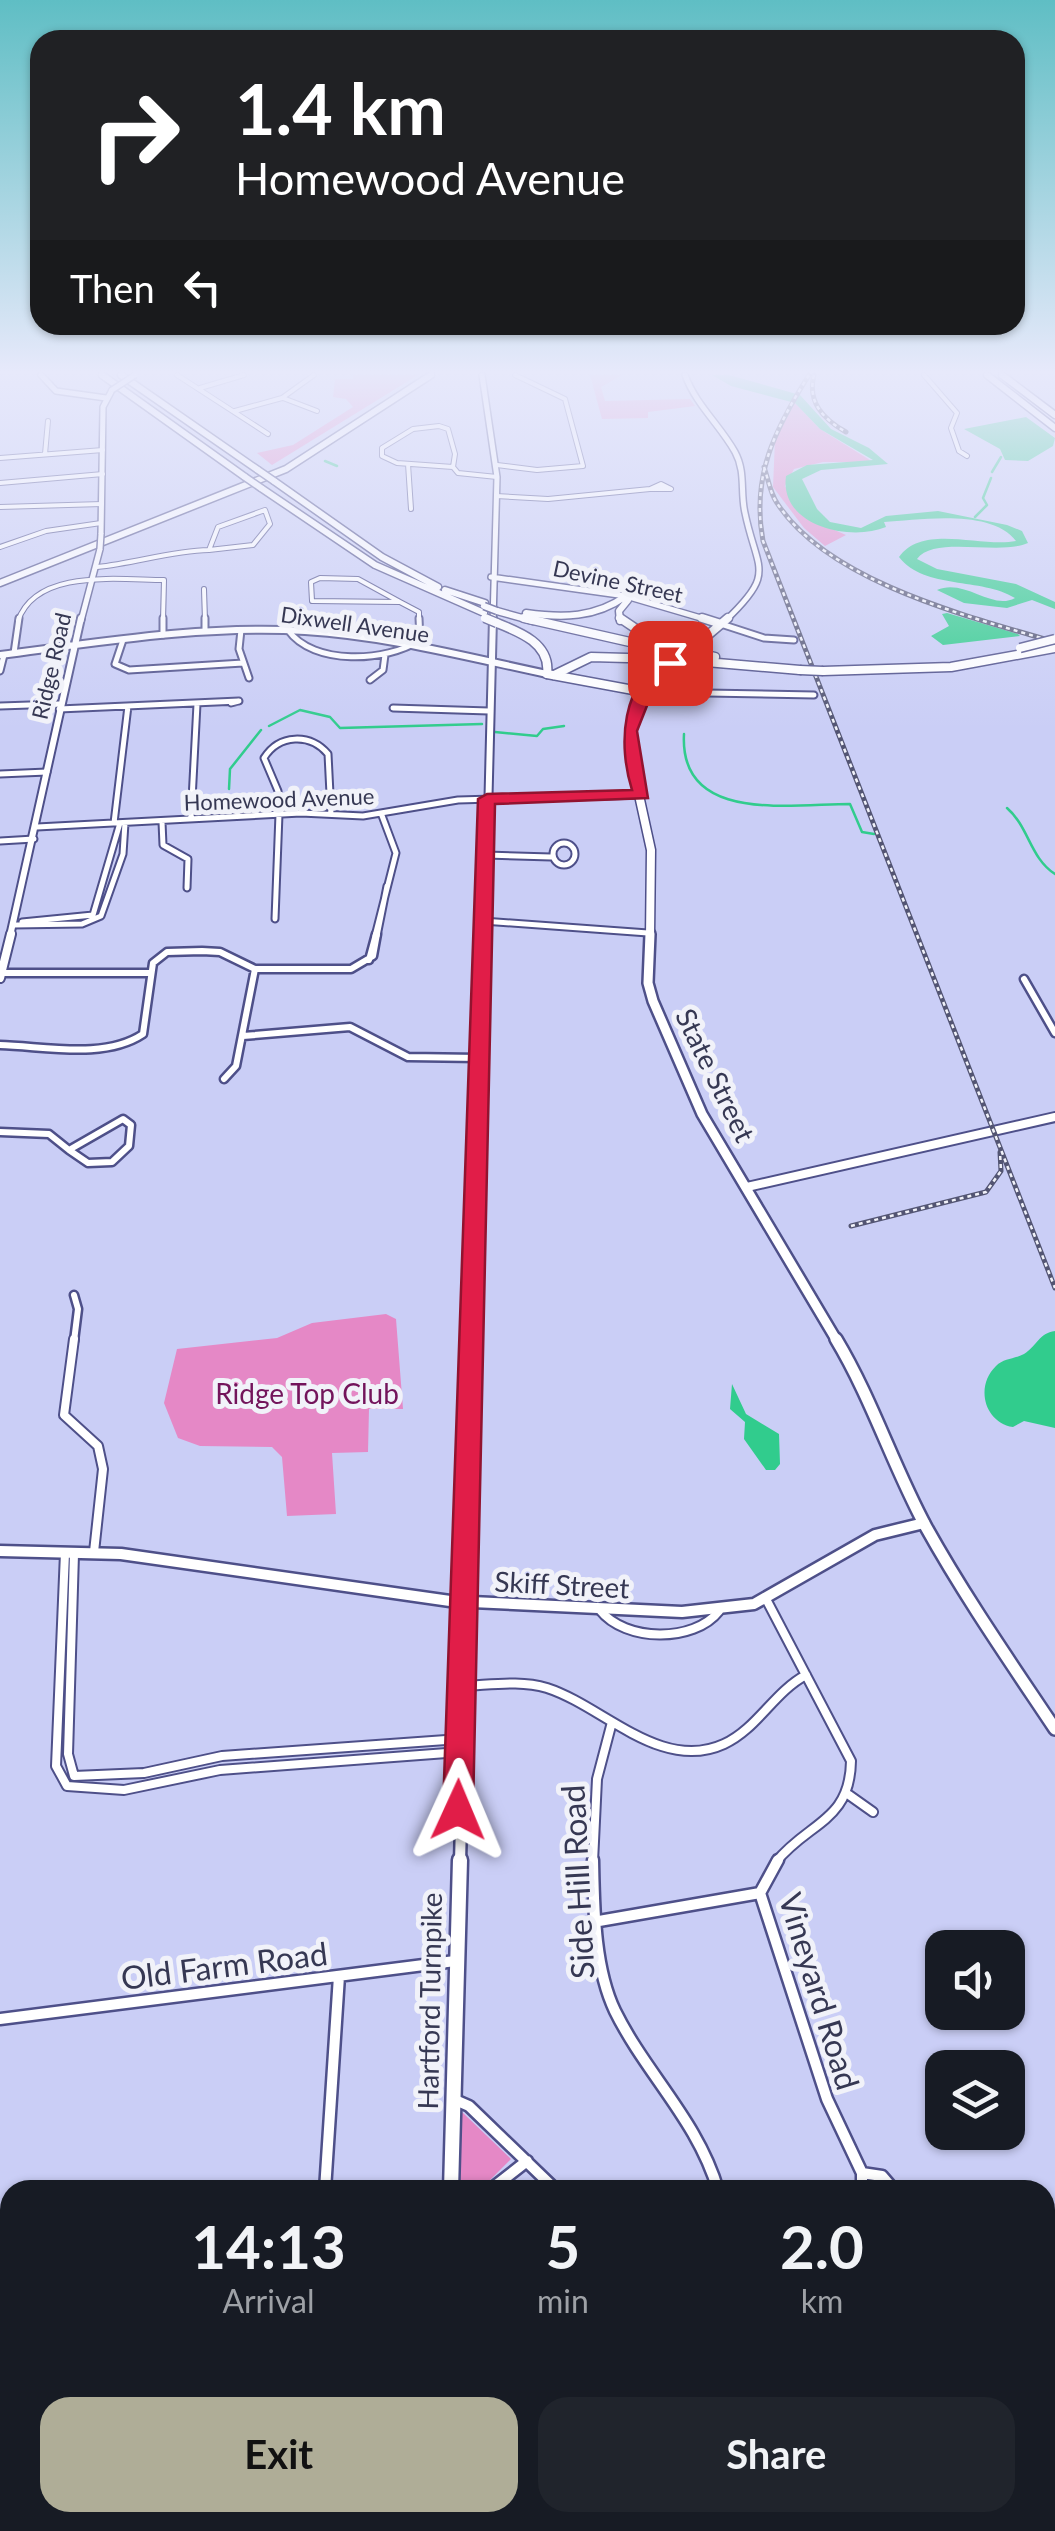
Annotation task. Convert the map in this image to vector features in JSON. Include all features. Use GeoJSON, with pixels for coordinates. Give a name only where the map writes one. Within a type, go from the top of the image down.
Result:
{"type":"FeatureCollection","features":[{"type":"Feature","properties":{"kind":"highway"},"geometry":{"type":"LineString","coordinates":[[0,582],[225,493]]}},
{"type":"Feature","properties":{"kind":"highway"},"geometry":{"type":"LineString","coordinates":[[269,493],[416,591],[592,644],[799,667],[940,668],[1055,648]]}},
{"type":"Feature","properties":{"kind":"highway"},"geometry":{"type":"LineString","coordinates":[[290,493],[382,557],[497,615],[540,647],[549,660],[551,675],[596,656],[671,655],[714,660]]}},
{"type":"Feature","properties":{"kind":"highway"},"geometry":{"type":"LineString","coordinates":[[497,615],[584,616],[629,597]]}},
{"type":"Feature","properties":{"kind":"highway"},"geometry":{"type":"LineString","coordinates":[[629,597],[618,613],[624,626],[671,655]]}},
{"type":"Feature","properties":{"kind":"highway"},"geometry":{"type":"LineString","coordinates":[[822,667],[942,660],[1055,639]]}},
{"type":"Feature","properties":{"kind":"main road","name":"Ridge Road"},"geometry":{"type":"LineString","coordinates":[[1,976],[37,827],[59,706],[100,550],[102,493]]}},
{"type":"Feature","properties":{"kind":"main road","name":"State Street"},"geometry":{"type":"LineString","coordinates":[[742,493],[762,563],[750,597],[666,666],[644,692],[628,744],[650,844],[648,933],[652,1001],[689,1089],[864,1386],[924,1522],[970,1602],[1055,1729]]}},
{"type":"Feature","properties":{"kind":"main road","name":"Hartford Turnpike"},"geometry":{"type":"LineString","coordinates":[[450,2180],[496,496]]}},
{"type":"Feature","properties":{"kind":"main road","name":"Devine Street"},"geometry":{"type":"LineString","coordinates":[[491,578],[629,597],[721,624]]}},
{"type":"Feature","properties":{"kind":"main road","name":"Dixwell Avenue"},"geometry":{"type":"LineString","coordinates":[[2,655],[164,634],[288,630],[412,648],[644,692]]}},
{"type":"Feature","properties":{"kind":"main road"},"geometry":{"type":"LineString","coordinates":[[747,1187],[1055,1117]]}},
{"type":"Feature","properties":{"kind":"main road","name":"Skiff Street"},"geometry":{"type":"LineString","coordinates":[[0,1551],[94,1552],[465,1602],[600,1610],[719,1610],[766,1600],[875,1534],[924,1522]]}},
{"type":"Feature","properties":{"kind":"street"},"geometry":{"type":"LineString","coordinates":[[411,493],[412,509]]}},
{"type":"Feature","properties":{"kind":"street"},"geometry":{"type":"LineString","coordinates":[[496,496],[548,499],[608,493]]}},
{"type":"Feature","properties":{"kind":"street"},"geometry":{"type":"LineString","coordinates":[[0,508],[102,504]]}},
{"type":"Feature","properties":{"kind":"street"},"geometry":{"type":"LineString","coordinates":[[96,567],[139,562],[169,551],[209,550],[253,546],[270,524],[268,512],[256,511],[218,526],[209,550]]}},
{"type":"Feature","properties":{"kind":"street"},"geometry":{"type":"LineString","coordinates":[[0,547],[46,530],[101,522]]}},
{"type":"Feature","properties":{"kind":"street"},"geometry":{"type":"LineString","coordinates":[[288,630],[292,639],[320,652],[385,655],[412,648],[422,636],[422,618],[400,602],[349,577],[314,579],[309,595],[314,601],[400,602]]}},
{"type":"Feature","properties":{"kind":"street"},"geometry":{"type":"LineString","coordinates":[[14,653],[20,613],[30,600],[50,589],[90,583],[164,580],[164,634]]}},
{"type":"Feature","properties":{"kind":"street"},"geometry":{"type":"LineString","coordinates":[[204,589],[205,631]]}},
{"type":"Feature","properties":{"kind":"street","name":"Devine Street"},"geometry":{"type":"LineString","coordinates":[[721,624],[764,638],[794,640]]}},
{"type":"Feature","properties":{"kind":"street"},"geometry":{"type":"LineString","coordinates":[[241,630],[243,664],[249,678]]}},
{"type":"Feature","properties":{"kind":"street"},"geometry":{"type":"LineString","coordinates":[[122,640],[115,664],[129,670],[243,664]]}},
{"type":"Feature","properties":{"kind":"street"},"geometry":{"type":"LineString","coordinates":[[0,671],[2,655]]}},
{"type":"Feature","properties":{"kind":"street"},"geometry":{"type":"LineString","coordinates":[[370,680],[384,670],[385,655]]}},
{"type":"Feature","properties":{"kind":"street"},"geometry":{"type":"LineString","coordinates":[[644,692],[814,695]]}},
{"type":"Feature","properties":{"kind":"street"},"geometry":{"type":"LineString","coordinates":[[0,706],[231,703]]}},
{"type":"Feature","properties":{"kind":"street"},"geometry":{"type":"LineString","coordinates":[[191,819],[197,704]]}},
{"type":"Feature","properties":{"kind":"street"},"geometry":{"type":"LineString","coordinates":[[13,924],[93,918],[108,905],[124,848],[120,823],[128,706]]}},
{"type":"Feature","properties":{"kind":"street"},"geometry":{"type":"LineString","coordinates":[[393,708],[489,711]]}},
{"type":"Feature","properties":{"kind":"street"},"geometry":{"type":"LineString","coordinates":[[275,919],[280,814],[278,790],[264,758],[275,744],[297,739],[317,742],[328,754],[331,814]]}},
{"type":"Feature","properties":{"kind":"street"},"geometry":{"type":"LineString","coordinates":[[0,774],[47,772]]}},
{"type":"Feature","properties":{"kind":"street","name":"Homewood Avenue"},"geometry":{"type":"LineString","coordinates":[[37,827],[280,814],[382,813],[487,799],[642,795]]}},
{"type":"Feature","properties":{"kind":"street"},"geometry":{"type":"LineString","coordinates":[[0,1045],[43,1043],[72,1048],[135,1042],[143,1034],[155,959],[170,951],[220,952],[255,969],[351,969],[369,960],[396,847],[382,813]]}},
{"type":"Feature","properties":{"kind":"street"},"geometry":{"type":"LineString","coordinates":[[162,822],[163,845],[188,859],[187,888]]}},
{"type":"Feature","properties":{"kind":"street"},"geometry":{"type":"LineString","coordinates":[[0,841],[34,839]]}},
{"type":"Feature","properties":{"kind":"street"},"geometry":{"type":"LineString","coordinates":[[485,855],[551,857],[566,862],[578,853],[560,846],[552,849],[551,857]]}},
{"type":"Feature","properties":{"kind":"street"},"geometry":{"type":"LineString","coordinates":[[483,921],[648,933]]}},
{"type":"Feature","properties":{"kind":"street"},"geometry":{"type":"LineString","coordinates":[[0,937],[10,936]]}},
{"type":"Feature","properties":{"kind":"street"},"geometry":{"type":"LineString","coordinates":[[224,1078],[236,1066],[255,969]]}},
{"type":"Feature","properties":{"kind":"street"},"geometry":{"type":"LineString","coordinates":[[1,976],[150,973]]}},
{"type":"Feature","properties":{"kind":"street"},"geometry":{"type":"LineString","coordinates":[[1024,979],[1055,1033]]}},
{"type":"Feature","properties":{"kind":"street"},"geometry":{"type":"LineString","coordinates":[[243,1036],[350,1027],[408,1057],[479,1058]]}},
{"type":"Feature","properties":{"kind":"street"},"geometry":{"type":"LineString","coordinates":[[0,1132],[42,1132],[88,1163],[112,1162],[129,1146],[131,1124],[123,1119],[114,1121],[69,1150]]}},
{"type":"Feature","properties":{"kind":"street"},"geometry":{"type":"LineString","coordinates":[[74,1295],[78,1309],[64,1415],[98,1446],[103,1468],[94,1552]]}},
{"type":"Feature","properties":{"kind":"street"},"geometry":{"type":"LineString","coordinates":[[70,1552],[56,1766],[67,1786],[82,1790],[137,1787],[209,1772],[460,1745]]}},
{"type":"Feature","properties":{"kind":"street"},"geometry":{"type":"LineString","coordinates":[[766,1600],[848,1753],[849,1795],[873,1812]]}},
{"type":"Feature","properties":{"kind":"street"},"geometry":{"type":"LineString","coordinates":[[600,1610],[611,1624],[654,1632],[703,1626],[714,1621],[719,1610]]}},
{"type":"Feature","properties":{"kind":"street"},"geometry":{"type":"LineString","coordinates":[[65,1668],[68,1754],[74,1776]]}},
{"type":"Feature","properties":{"kind":"street"},"geometry":{"type":"LineString","coordinates":[[462,1686],[545,1687],[660,1744],[709,1749],[743,1734],[785,1688],[806,1674]]}},
{"type":"Feature","properties":{"kind":"street","name":"Side Hill Road"},"geometry":{"type":"LineString","coordinates":[[612,1722],[601,1748],[594,1791],[600,1968],[612,2005],[694,2122],[714,2180]]}},
{"type":"Feature","properties":{"kind":"street"},"geometry":{"type":"LineString","coordinates":[[74,1776],[144,1773],[210,1758],[258,1753],[460,1745]]}},
{"type":"Feature","properties":{"kind":"street"},"geometry":{"type":"LineString","coordinates":[[258,1753],[259,1768]]}},
{"type":"Feature","properties":{"kind":"street"},"geometry":{"type":"LineString","coordinates":[[209,1772],[210,1758]]}},
{"type":"Feature","properties":{"kind":"street"},"geometry":{"type":"LineString","coordinates":[[67,1786],[74,1776]]}},
{"type":"Feature","properties":{"kind":"street","name":"Vineyard Road"},"geometry":{"type":"LineString","coordinates":[[849,1795],[830,1816],[775,1858],[760,1894],[828,2100],[862,2180]]}},
{"type":"Feature","properties":{"kind":"street"},"geometry":{"type":"LineString","coordinates":[[598,1921],[760,1894]]}},
{"type":"Feature","properties":{"kind":"street","name":"Old Farm Road"},"geometry":{"type":"LineString","coordinates":[[0,2019],[455,1961]]}},
{"type":"Feature","properties":{"kind":"street"},"geometry":{"type":"LineString","coordinates":[[326,2180],[339,1976]]}},
{"type":"Feature","properties":{"kind":"street"},"geometry":{"type":"LineString","coordinates":[[452,2099],[469,2106],[546,2180]]}},
{"type":"Feature","properties":{"kind":"street"},"geometry":{"type":"LineString","coordinates":[[503,2180],[527,2161]]}},
{"type":"Feature","properties":{"kind":"street"},"geometry":{"type":"LineString","coordinates":[[862,2174],[882,2176],[885,2180]]}},
{"type":"Feature","properties":{"kind":"green space"},"geometry":{"type":"Polygon","coordinates":[[[778,493],[790,493],[805,517],[846,535],[825,546],[804,528],[778,493]]]}},
{"type":"Feature","properties":{"kind":"green space","name":"Ridge Top Club"},"geometry":{"type":"Polygon","coordinates":[[[386,1314],[396,1319],[403,1409],[369,1409],[368,1452],[332,1453],[336,1514],[287,1516],[282,1457],[272,1447],[200,1446],[178,1438],[164,1403],[177,1349],[277,1338],[312,1323],[386,1314]]]}},
{"type":"Feature","properties":{"kind":"green space"},"geometry":{"type":"Polygon","coordinates":[[[462,2112],[511,2159],[490,2180],[457,2180],[458,2116],[462,2112]]]}},
{"type":"Feature","properties":{"kind":"shaded area"},"geometry":{"type":"Polygon","coordinates":[[[787,493],[809,493],[830,522],[861,528],[886,516],[938,511],[1007,525],[1022,531],[1028,543],[1001,548],[937,548],[917,559],[937,569],[1016,584],[1055,602],[1055,609],[1032,600],[1007,608],[964,603],[937,590],[958,588],[997,601],[1015,598],[986,587],[923,574],[899,557],[922,541],[1016,541],[990,524],[954,518],[916,519],[884,522],[886,527],[871,531],[837,531],[805,518],[787,493]]]}},
{"type":"Feature","properties":{"kind":"shaded area"},"geometry":{"type":"Polygon","coordinates":[[[942,614],[1020,636],[943,645],[931,636],[949,626],[942,614]]]}},
{"type":"Feature","properties":{"kind":"shaded area"},"geometry":{"type":"Polygon","coordinates":[[[1055,1331],[1055,1428],[1024,1421],[1013,1427],[1003,1424],[989,1411],[986,1402],[990,1374],[999,1363],[1024,1354],[1045,1334],[1055,1331]]]}},
{"type":"Feature","properties":{"kind":"shaded area"},"geometry":{"type":"Polygon","coordinates":[[[732,1384],[746,1414],[779,1434],[780,1464],[775,1470],[766,1470],[744,1439],[745,1422],[730,1409],[732,1384]]]}},
{"type":"Feature","properties":{"kind":"waterway"},"geometry":{"type":"LineString","coordinates":[[975,517],[987,505],[985,493]]}},
{"type":"Feature","properties":{"kind":"waterway"},"geometry":{"type":"LineString","coordinates":[[269,726],[300,710],[330,717],[340,728],[482,724]]}},
{"type":"Feature","properties":{"kind":"waterway"},"geometry":{"type":"LineString","coordinates":[[495,732],[537,736],[543,729],[564,726]]}},
{"type":"Feature","properties":{"kind":"waterway"},"geometry":{"type":"LineString","coordinates":[[229,789],[230,769],[261,730]]}},
{"type":"Feature","properties":{"kind":"waterway"},"geometry":{"type":"LineString","coordinates":[[684,734],[687,763],[699,783],[719,796],[770,806],[850,804],[862,832],[874,834]]}},
{"type":"Feature","properties":{"kind":"waterway"},"geometry":{"type":"LineString","coordinates":[[1007,808],[1040,860],[1055,874]]}},
{"type":"Feature","properties":{"kind":"railway"},"geometry":{"type":"LineString","coordinates":[[760,493],[763,541],[1055,1288]]}},
{"type":"Feature","properties":{"kind":"railway"},"geometry":{"type":"LineString","coordinates":[[772,493],[800,531],[830,555],[865,575],[943,608],[1055,642]]}},
{"type":"Feature","properties":{"kind":"railway"},"geometry":{"type":"LineString","coordinates":[[851,1226],[986,1192],[1001,1171],[1000,1152]]}},
{"type":"Feature","properties":{"kind":"route"},"geometry":{"type":"LineString","coordinates":[[458,1810],[487,799],[642,795],[630,761],[629,731],[647,686],[670,663]]}}]}
